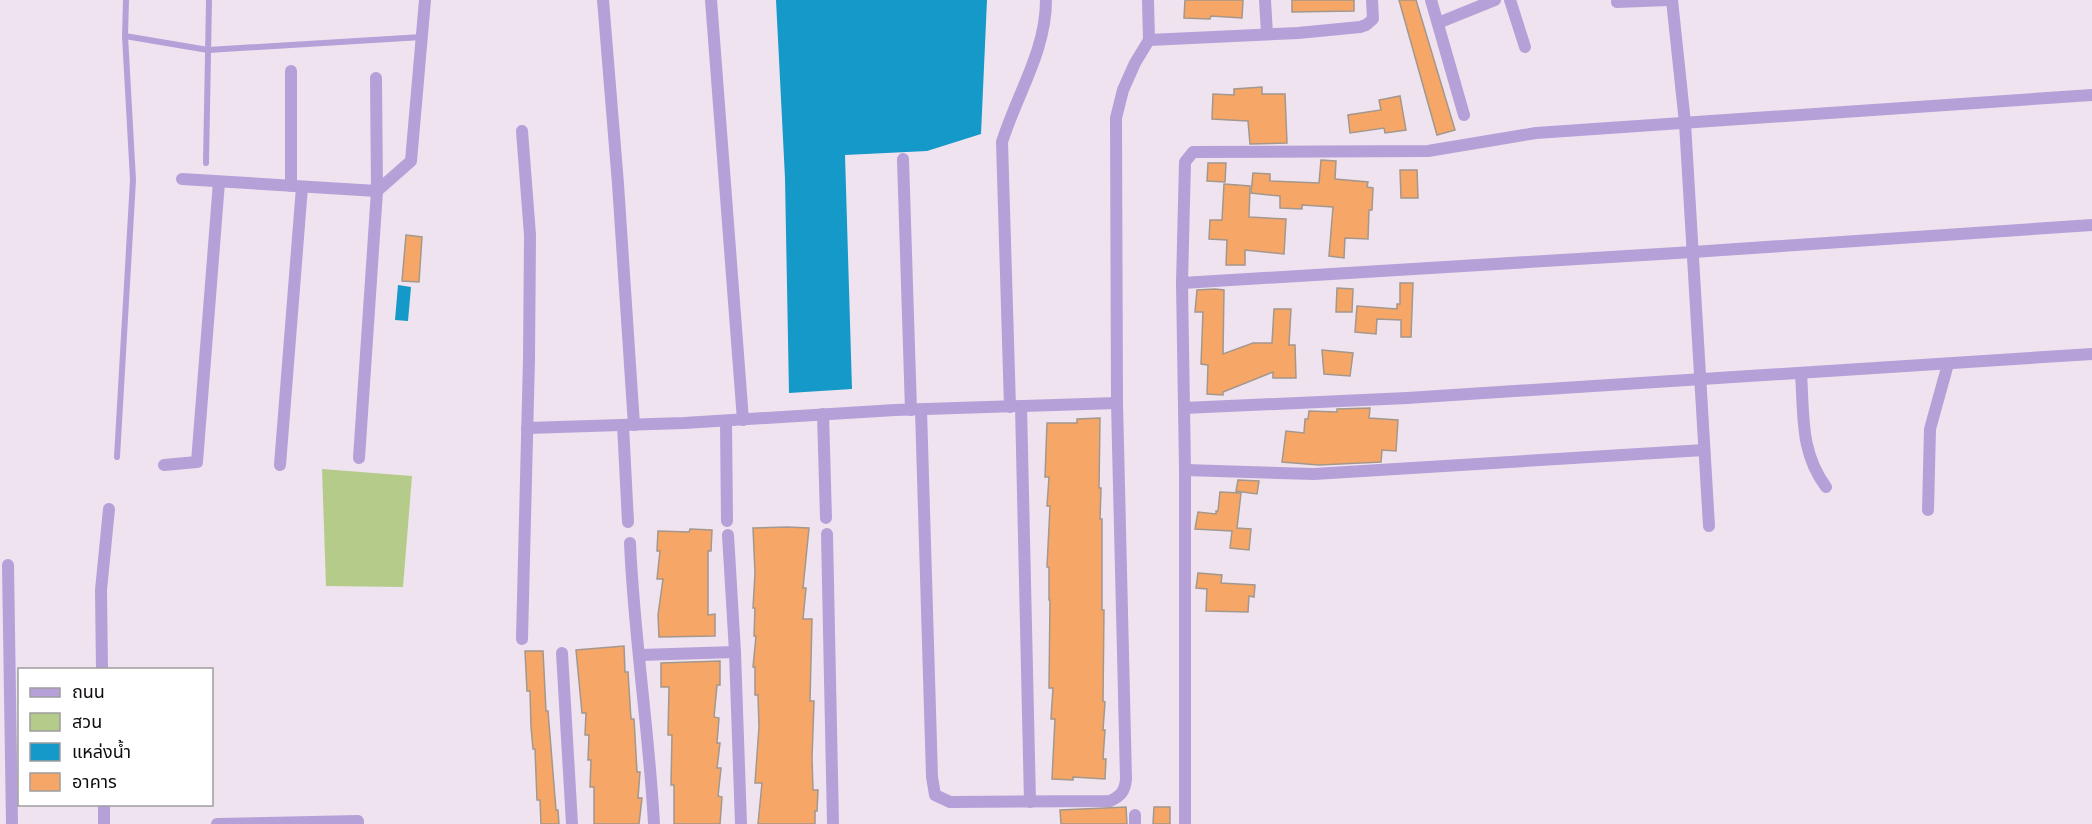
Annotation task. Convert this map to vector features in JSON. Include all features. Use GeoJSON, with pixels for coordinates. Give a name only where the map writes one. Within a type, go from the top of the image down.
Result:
{"type":"FeatureCollection","features":[{"type":"Feature","properties":{"kind":"street"},"geometry":{"type":"LineString","coordinates":[[182,180],[377,191],[411,161],[424,0]]}},
{"type":"Feature","properties":{"kind":"street"},"geometry":{"type":"LineString","coordinates":[[603,0],[618,184],[629,425],[628,522]]}},
{"type":"Feature","properties":{"kind":"street"},"geometry":{"type":"LineString","coordinates":[[711,0],[743,420]]}},
{"type":"Feature","properties":{"kind":"street"},"geometry":{"type":"LineString","coordinates":[[1030,802],[1016,406],[1002,142],[1013,109],[1040,49],[1045,26],[1046,0]]}},
{"type":"Feature","properties":{"kind":"street"},"geometry":{"type":"LineString","coordinates":[[903,159],[932,788],[935,795],[950,802],[1110,801],[1120,796],[1125,788],[1117,403],[1116,118],[1123,90],[1135,63],[1149,40],[1148,0]]}},
{"type":"Feature","properties":{"kind":"street"},"geometry":{"type":"LineString","coordinates":[[1265,0],[1267,34]]}},
{"type":"Feature","properties":{"kind":"street"},"geometry":{"type":"LineString","coordinates":[[1149,40],[1366,26],[1372,19],[1372,0]]}},
{"type":"Feature","properties":{"kind":"street"},"geometry":{"type":"LineString","coordinates":[[1431,0],[1464,115]]}},
{"type":"Feature","properties":{"kind":"street"},"geometry":{"type":"LineString","coordinates":[[1438,22],[1495,0]]}},
{"type":"Feature","properties":{"kind":"street"},"geometry":{"type":"LineString","coordinates":[[1510,0],[1525,47]]}},
{"type":"Feature","properties":{"kind":"street"},"geometry":{"type":"LineString","coordinates":[[1617,2],[1670,0],[1684,123],[1709,526]]}},
{"type":"Feature","properties":{"kind":"street"},"geometry":{"type":"LineString","coordinates":[[280,465],[297,186],[291,71]]}},
{"type":"Feature","properties":{"kind":"street"},"geometry":{"type":"LineString","coordinates":[[359,458],[377,191],[376,78]]}},
{"type":"Feature","properties":{"kind":"street"},"geometry":{"type":"LineString","coordinates":[[1185,824],[1185,470],[1182,283],[1185,162],[1193,152],[1428,151],[1536,133],[2092,95]]}},
{"type":"Feature","properties":{"kind":"street"},"geometry":{"type":"LineString","coordinates":[[522,131],[530,235],[522,639]]}},
{"type":"Feature","properties":{"kind":"street"},"geometry":{"type":"LineString","coordinates":[[164,465],[197,462],[219,182]]}},
{"type":"Feature","properties":{"kind":"street"},"geometry":{"type":"LineString","coordinates":[[1182,283],[2092,225]]}},
{"type":"Feature","properties":{"kind":"street"},"geometry":{"type":"LineString","coordinates":[[1184,408],[1407,398],[2092,354]]}},
{"type":"Feature","properties":{"kind":"street"},"geometry":{"type":"LineString","coordinates":[[1929,510],[1930,429],[1948,364]]}},
{"type":"Feature","properties":{"kind":"street"},"geometry":{"type":"LineString","coordinates":[[1801,374],[1805,438],[1809,457],[1817,475],[1826,487]]}},
{"type":"Feature","properties":{"kind":"street"},"geometry":{"type":"LineString","coordinates":[[526,428],[1117,403]]}},
{"type":"Feature","properties":{"kind":"street"},"geometry":{"type":"LineString","coordinates":[[823,414],[826,518]]}},
{"type":"Feature","properties":{"kind":"street"},"geometry":{"type":"LineString","coordinates":[[726,421],[727,521]]}},
{"type":"Feature","properties":{"kind":"street"},"geometry":{"type":"LineString","coordinates":[[1185,470],[1314,474],[1704,450]]}},
{"type":"Feature","properties":{"kind":"street"},"geometry":{"type":"LineString","coordinates":[[102,668],[101,590],[109,508]]}},
{"type":"Feature","properties":{"kind":"street"},"geometry":{"type":"LineString","coordinates":[[826,534],[834,824]]}},
{"type":"Feature","properties":{"kind":"street"},"geometry":{"type":"LineString","coordinates":[[728,535],[741,824]]}},
{"type":"Feature","properties":{"kind":"street"},"geometry":{"type":"LineString","coordinates":[[630,543],[632,590],[640,655],[654,824]]}},
{"type":"Feature","properties":{"kind":"street"},"geometry":{"type":"LineString","coordinates":[[8,565],[12,824]]}},
{"type":"Feature","properties":{"kind":"street"},"geometry":{"type":"LineString","coordinates":[[640,655],[735,652]]}},
{"type":"Feature","properties":{"kind":"street"},"geometry":{"type":"LineString","coordinates":[[562,653],[572,824]]}},
{"type":"Feature","properties":{"kind":"street"},"geometry":{"type":"LineString","coordinates":[[104,806],[104,824]]}},
{"type":"Feature","properties":{"kind":"street"},"geometry":{"type":"LineString","coordinates":[[217,824],[358,821],[358,824]]}},
{"type":"Feature","properties":{"kind":"lane"},"geometry":{"type":"LineString","coordinates":[[117,457],[133,180],[125,36],[126,0]]}},
{"type":"Feature","properties":{"kind":"lane"},"geometry":{"type":"LineString","coordinates":[[206,163],[209,0]]}},
{"type":"Feature","properties":{"kind":"lane"},"geometry":{"type":"LineString","coordinates":[[125,36],[208,50],[422,37]]}},
{"type":"Feature","properties":{"kind":"green space"},"geometry":{"type":"Polygon","coordinates":[[[322,469],[412,476],[403,587],[326,586],[322,469]]]}},
{"type":"Feature","properties":{"kind":"water"},"geometry":{"type":"Polygon","coordinates":[[[776,0],[987,0],[981,134],[927,151],[845,155],[852,389],[789,393],[785,178],[776,0]]]}},
{"type":"Feature","properties":{"kind":"water"},"geometry":{"type":"Polygon","coordinates":[[[398,285],[411,287],[408,321],[395,320],[398,285]]]}},
{"type":"Feature","properties":{"kind":"building"},"geometry":{"type":"Polygon","coordinates":[[[1185,0],[1243,0],[1242,18],[1211,16],[1210,19],[1184,18],[1185,0]]]}},
{"type":"Feature","properties":{"kind":"building"},"geometry":{"type":"Polygon","coordinates":[[[1292,0],[1354,0],[1354,11],[1292,12],[1292,0]]]}},
{"type":"Feature","properties":{"kind":"building"},"geometry":{"type":"Polygon","coordinates":[[[1399,0],[1416,0],[1455,130],[1437,135],[1399,0]]]}},
{"type":"Feature","properties":{"kind":"building"},"geometry":{"type":"Polygon","coordinates":[[[1262,87],[1262,94],[1285,94],[1287,143],[1250,144],[1248,121],[1212,119],[1213,94],[1234,95],[1234,89],[1262,87]]]}},
{"type":"Feature","properties":{"kind":"building"},"geometry":{"type":"Polygon","coordinates":[[[1400,96],[1406,130],[1385,133],[1384,128],[1350,133],[1348,115],[1381,110],[1379,100],[1400,96]]]}},
{"type":"Feature","properties":{"kind":"building"},"geometry":{"type":"Polygon","coordinates":[[[1321,160],[1336,161],[1335,179],[1368,182],[1367,187],[1373,188],[1372,210],[1369,210],[1368,239],[1345,238],[1344,258],[1329,256],[1333,207],[1302,205],[1302,209],[1280,208],[1280,196],[1251,193],[1253,173],[1270,174],[1270,181],[1319,183],[1321,160]]]}},
{"type":"Feature","properties":{"kind":"building"},"geometry":{"type":"Polygon","coordinates":[[[1208,163],[1226,163],[1225,182],[1207,181],[1208,163]]]}},
{"type":"Feature","properties":{"kind":"building"},"geometry":{"type":"Polygon","coordinates":[[[1400,170],[1417,170],[1418,198],[1401,198],[1400,170]]]}},
{"type":"Feature","properties":{"kind":"building"},"geometry":{"type":"Polygon","coordinates":[[[1224,184],[1250,186],[1249,217],[1286,219],[1284,254],[1245,250],[1245,265],[1226,265],[1227,240],[1209,239],[1210,220],[1222,220],[1224,184]]]}},
{"type":"Feature","properties":{"kind":"building"},"geometry":{"type":"Polygon","coordinates":[[[406,235],[422,237],[419,282],[402,281],[406,235]]]}},
{"type":"Feature","properties":{"kind":"building"},"geometry":{"type":"Polygon","coordinates":[[[1400,283],[1413,283],[1411,337],[1401,337],[1401,320],[1377,319],[1376,334],[1355,332],[1357,306],[1397,309],[1397,304],[1400,304],[1400,283]]]}},
{"type":"Feature","properties":{"kind":"building"},"geometry":{"type":"Polygon","coordinates":[[[1337,288],[1353,289],[1352,312],[1336,312],[1337,288]]]}},
{"type":"Feature","properties":{"kind":"building"},"geometry":{"type":"Polygon","coordinates":[[[1197,290],[1224,290],[1223,354],[1253,343],[1272,343],[1274,309],[1291,309],[1289,345],[1295,345],[1296,378],[1273,378],[1273,372],[1223,392],[1223,395],[1207,394],[1208,365],[1201,364],[1203,312],[1195,312],[1197,290]]]}},
{"type":"Feature","properties":{"kind":"building"},"geometry":{"type":"Polygon","coordinates":[[[1322,350],[1353,353],[1350,376],[1324,374],[1322,350]]]}},
{"type":"Feature","properties":{"kind":"building"},"geometry":{"type":"Polygon","coordinates":[[[1370,408],[1369,418],[1398,420],[1396,451],[1382,450],[1381,462],[1319,465],[1282,462],[1286,431],[1304,433],[1305,419],[1308,419],[1309,411],[1337,412],[1337,409],[1370,408]]]}},
{"type":"Feature","properties":{"kind":"building"},"geometry":{"type":"Polygon","coordinates":[[[1100,418],[1099,488],[1101,488],[1100,519],[1102,519],[1102,610],[1104,610],[1103,730],[1105,730],[1103,759],[1106,759],[1105,779],[1073,777],[1073,780],[1052,779],[1055,719],[1051,719],[1053,688],[1049,688],[1050,600],[1049,567],[1047,567],[1050,506],[1047,506],[1049,477],[1045,477],[1047,423],[1077,423],[1077,419],[1100,418]]]}},
{"type":"Feature","properties":{"kind":"building"},"geometry":{"type":"Polygon","coordinates":[[[1238,480],[1259,481],[1257,494],[1236,491],[1238,480]]]}},
{"type":"Feature","properties":{"kind":"building"},"geometry":{"type":"Polygon","coordinates":[[[1220,492],[1241,493],[1237,528],[1251,529],[1249,550],[1230,548],[1232,531],[1195,529],[1198,512],[1216,514],[1220,492]]]}},
{"type":"Feature","properties":{"kind":"building"},"geometry":{"type":"Polygon","coordinates":[[[753,528],[809,528],[803,588],[806,588],[803,619],[812,619],[810,701],[814,701],[812,758],[813,790],[818,790],[817,811],[815,811],[815,824],[758,824],[762,783],[755,783],[759,727],[758,695],[755,695],[755,667],[753,667],[756,636],[754,636],[755,608],[753,608],[755,573],[753,528]]]}},
{"type":"Feature","properties":{"kind":"building"},"geometry":{"type":"Polygon","coordinates":[[[690,529],[712,530],[711,551],[708,551],[708,615],[715,614],[715,636],[659,637],[658,615],[663,579],[657,579],[660,551],[657,551],[658,531],[689,532],[690,529]]]}},
{"type":"Feature","properties":{"kind":"building"},"geometry":{"type":"Polygon","coordinates":[[[1198,573],[1222,575],[1221,583],[1255,585],[1254,597],[1249,596],[1248,612],[1206,611],[1207,589],[1196,588],[1198,573]]]}},
{"type":"Feature","properties":{"kind":"building"},"geometry":{"type":"Polygon","coordinates":[[[624,646],[631,719],[634,719],[637,772],[640,772],[638,798],[642,798],[639,824],[594,824],[594,787],[590,787],[591,760],[588,760],[589,735],[585,735],[586,713],[582,713],[576,650],[624,646]]]}},
{"type":"Feature","properties":{"kind":"building"},"geometry":{"type":"Polygon","coordinates":[[[525,651],[543,651],[546,711],[548,711],[559,824],[541,824],[525,651]]]}},
{"type":"Feature","properties":{"kind":"building"},"geometry":{"type":"Polygon","coordinates":[[[720,661],[720,685],[717,685],[714,717],[719,718],[717,743],[720,743],[717,768],[721,768],[718,796],[722,797],[720,824],[674,824],[674,785],[671,785],[672,735],[668,735],[669,687],[661,687],[661,663],[720,661]]]}},
{"type":"Feature","properties":{"kind":"building"},"geometry":{"type":"Polygon","coordinates":[[[1126,807],[1127,824],[1061,824],[1060,810],[1126,807]]]}},
{"type":"Feature","properties":{"kind":"building"},"geometry":{"type":"Polygon","coordinates":[[[1154,807],[1170,807],[1170,824],[1153,824],[1154,807]]]}}]}
